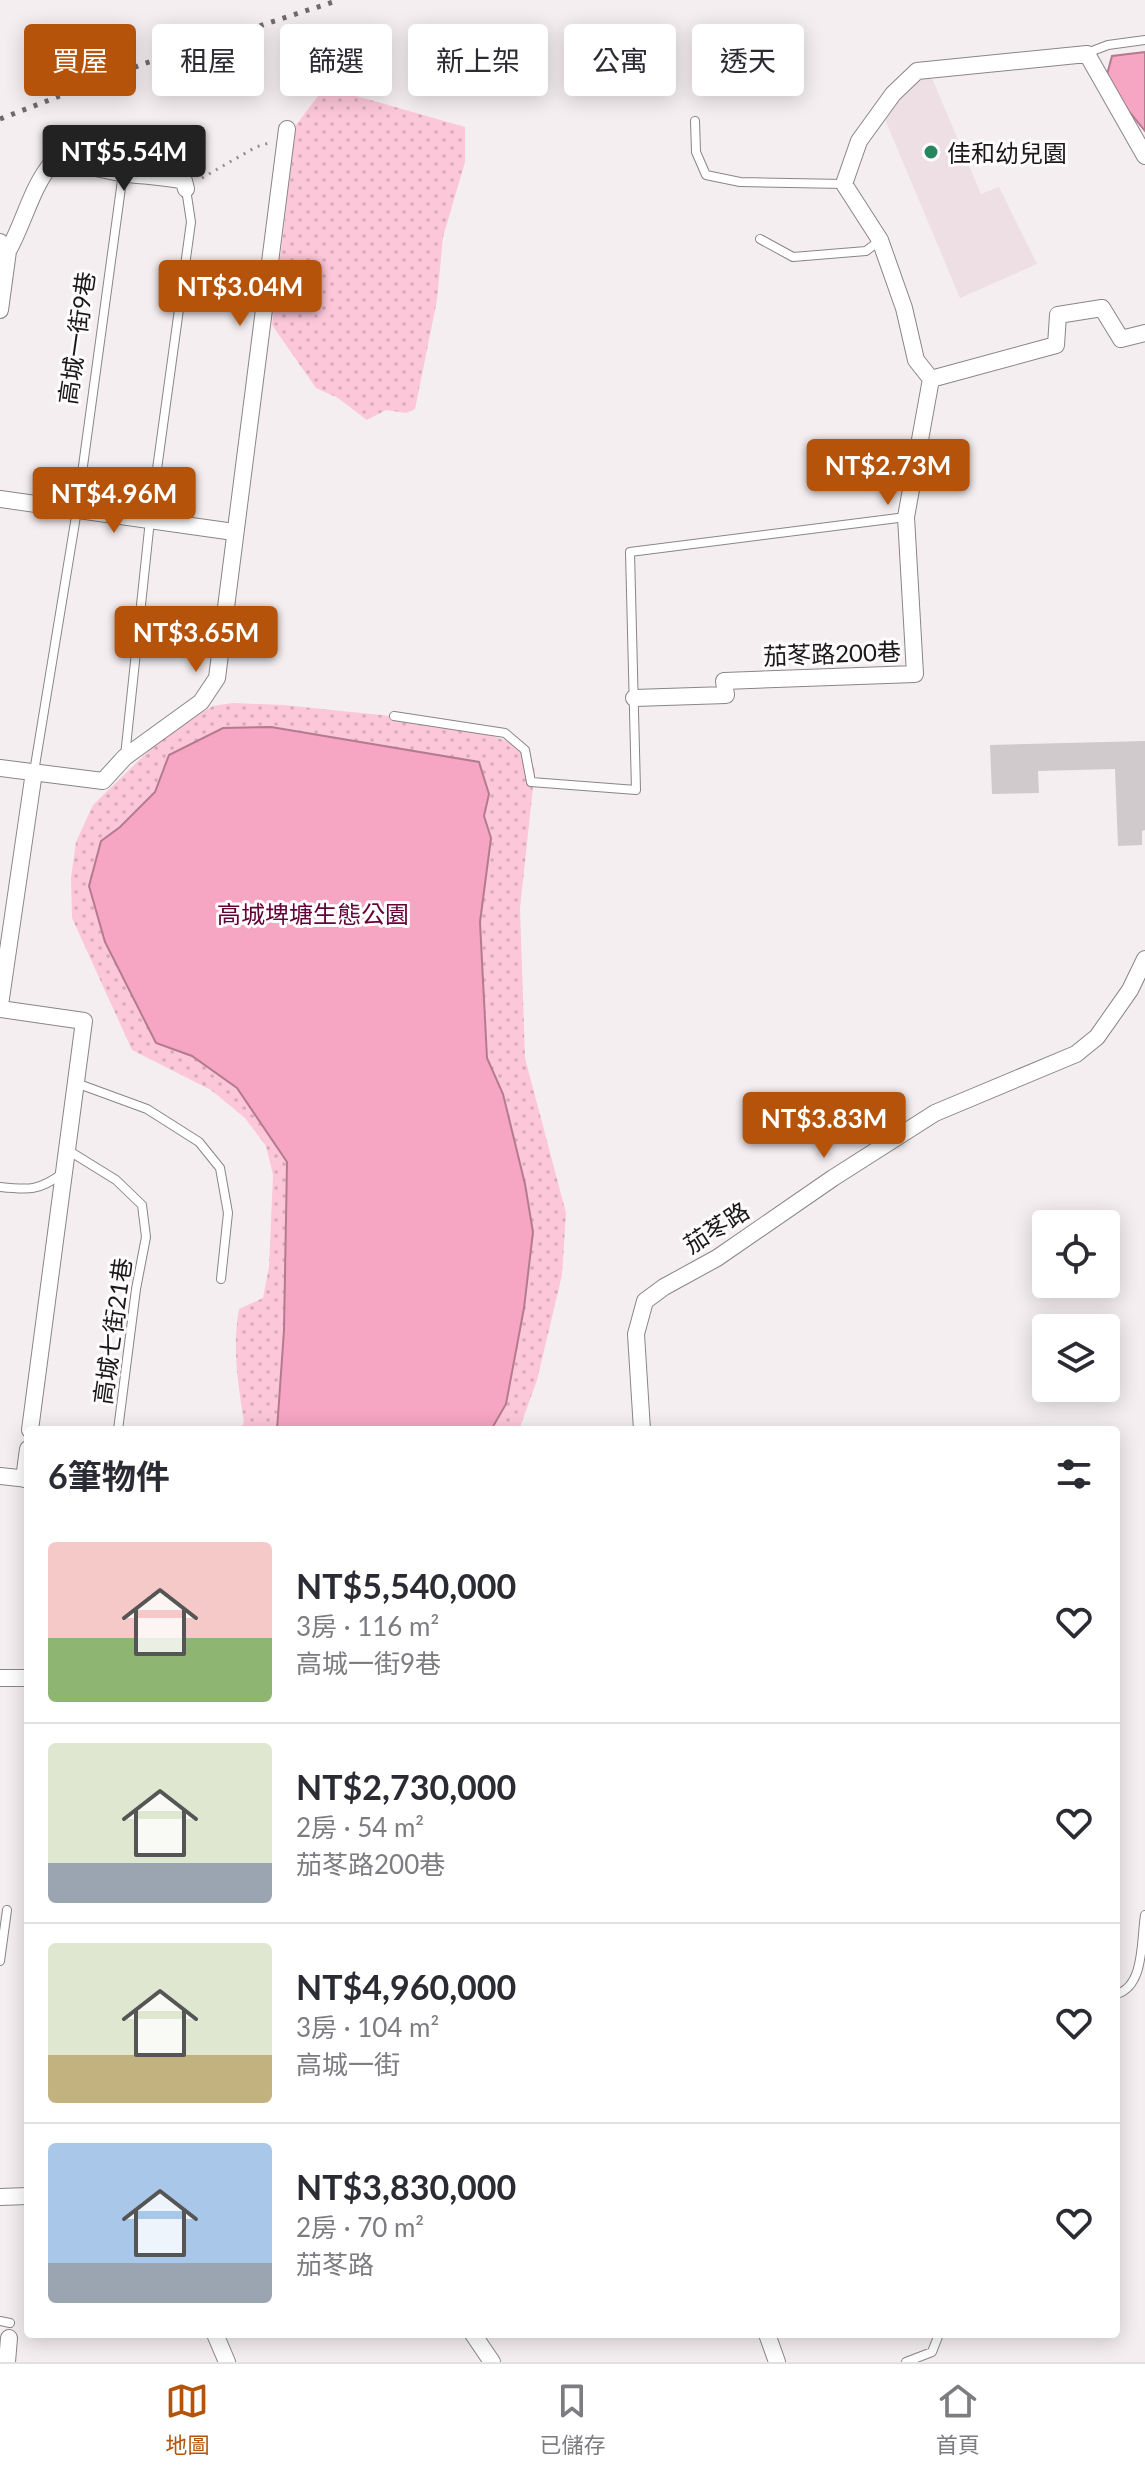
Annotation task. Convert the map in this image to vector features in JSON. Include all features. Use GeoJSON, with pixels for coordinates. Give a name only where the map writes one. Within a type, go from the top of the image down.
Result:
{"type":"FeatureCollection","features":[{"type":"Feature","properties":{"kind":"street"},"geometry":{"type":"LineString","coordinates":[[1145,156],[1087,54],[917,71],[893,94],[859,141],[844,184],[880,240],[904,308],[916,360],[931,379],[1056,345],[1058,315],[1077,310],[1102,308],[1121,339],[1145,333]]}},
{"type":"Feature","properties":{"kind":"street"},"geometry":{"type":"LineString","coordinates":[[0,768],[103,781],[125,757],[201,702],[217,678],[286,134]]}},
{"type":"Feature","properties":{"kind":"street"},"geometry":{"type":"LineString","coordinates":[[0,310],[4,246],[19,233],[44,173],[52,163],[162,175],[184,181],[186,189]]}},
{"type":"Feature","properties":{"kind":"street","name":"茄苳路200巷"},"geometry":{"type":"LineString","coordinates":[[634,698],[726,695],[724,681],[915,674],[906,517],[931,379]]}},
{"type":"Feature","properties":{"kind":"street"},"geometry":{"type":"LineString","coordinates":[[0,499],[234,532]]}},
{"type":"Feature","properties":{"kind":"street"},"geometry":{"type":"LineString","coordinates":[[31,1426],[84,1021],[0,1007],[34,772]]}},
{"type":"Feature","properties":{"kind":"street","name":"茄苳路"},"geometry":{"type":"LineString","coordinates":[[642,1426],[636,1334],[645,1301],[717,1258],[935,1113],[1076,1054],[1097,1037],[1130,990],[1145,959]]}},
{"type":"Feature","properties":{"kind":"street"},"geometry":{"type":"LineString","coordinates":[[0,1476],[24,1479]]}},
{"type":"Feature","properties":{"kind":"street"},"geometry":{"type":"LineString","coordinates":[[0,1678],[24,1678]]}},
{"type":"Feature","properties":{"kind":"street"},"geometry":{"type":"LineString","coordinates":[[0,2197],[24,2196]]}},
{"type":"Feature","properties":{"kind":"street"},"geometry":{"type":"LineString","coordinates":[[7,2362],[10,2330]]}},
{"type":"Feature","properties":{"kind":"street"},"geometry":{"type":"LineString","coordinates":[[217,2338],[227,2362]]}},
{"type":"Feature","properties":{"kind":"street"},"geometry":{"type":"LineString","coordinates":[[476,2338],[492,2362]]}},
{"type":"Feature","properties":{"kind":"street"},"geometry":{"type":"LineString","coordinates":[[768,2338],[777,2362]]}},
{"type":"Feature","properties":{"kind":"lane"},"geometry":{"type":"LineString","coordinates":[[1087,54],[1108,45],[1145,40]]}},
{"type":"Feature","properties":{"kind":"lane"},"geometry":{"type":"LineString","coordinates":[[695,121],[696,152],[706,175],[740,182],[844,184]]}},
{"type":"Feature","properties":{"kind":"lane","name":"高城一街9巷"},"geometry":{"type":"LineString","coordinates":[[34,772],[77,510],[123,173]]}},
{"type":"Feature","properties":{"kind":"lane"},"geometry":{"type":"LineString","coordinates":[[125,757],[150,520],[191,222],[186,189]]}},
{"type":"Feature","properties":{"kind":"lane"},"geometry":{"type":"LineString","coordinates":[[760,239],[793,257],[866,251],[880,240]]}},
{"type":"Feature","properties":{"kind":"lane"},"geometry":{"type":"LineString","coordinates":[[394,716],[505,733],[525,750],[531,782],[636,790],[630,552],[906,517]]}},
{"type":"Feature","properties":{"kind":"lane"},"geometry":{"type":"LineString","coordinates":[[75,1083],[147,1109],[199,1142],[220,1168],[228,1213],[221,1279]]}},
{"type":"Feature","properties":{"kind":"lane","name":"高城七街21巷"},"geometry":{"type":"LineString","coordinates":[[66,1149],[116,1180],[142,1205],[146,1237],[136,1289],[119,1426]]}},
{"type":"Feature","properties":{"kind":"lane"},"geometry":{"type":"LineString","coordinates":[[0,1187],[23,1189],[46,1185],[63,1172]]}},
{"type":"Feature","properties":{"kind":"lane"},"geometry":{"type":"LineString","coordinates":[[0,1961],[7,1910]]}},
{"type":"Feature","properties":{"kind":"lane"},"geometry":{"type":"LineString","coordinates":[[1120,1993],[1125,1992],[1137,1978],[1145,1915]]}},
{"type":"Feature","properties":{"kind":"lane"},"geometry":{"type":"LineString","coordinates":[[0,2321],[10,2330]]}},
{"type":"Feature","properties":{"kind":"lane"},"geometry":{"type":"LineString","coordinates":[[906,2362],[932,2352],[937,2338]]}},
{"type":"Feature","properties":{"kind":"path"},"geometry":{"type":"LineString","coordinates":[[186,189],[213,170],[286,134]]}},
{"type":"Feature","properties":{"kind":"shaded area"},"geometry":{"type":"Polygon","coordinates":[[[1145,52],[1145,131],[1105,82],[1112,56],[1145,52]]]}},
{"type":"Feature","properties":{"kind":"shaded area","name":"佳和幼兒園"},"geometry":{"type":"Polygon","coordinates":[[[931,76],[981,194],[999,187],[1037,264],[960,298],[884,117],[920,78],[931,76]]]}},
{"type":"Feature","properties":{"kind":"shaded area","name":"高城埤塘生態公園"},"geometry":{"type":"Polygon","coordinates":[[[271,727],[479,762],[489,794],[484,816],[491,838],[480,922],[487,1058],[503,1094],[533,1232],[524,1308],[506,1404],[493,1426],[277,1426],[284,1330],[287,1162],[237,1088],[192,1056],[156,1043],[105,942],[89,886],[101,841],[155,792],[169,755],[223,728],[271,727]]]}},
{"type":"Feature","properties":{"kind":"green space"},"geometry":{"type":"Polygon","coordinates":[[[318,96],[356,96],[465,127],[465,162],[443,237],[437,300],[415,409],[406,413],[386,410],[367,420],[338,398],[316,388],[272,325],[296,125],[318,96]]]}},
{"type":"Feature","properties":{"kind":"green space","name":"高城埤塘生態公園"},"geometry":{"type":"Polygon","coordinates":[[[233,703],[283,705],[391,716],[484,733],[515,744],[535,769],[520,908],[525,1058],[566,1213],[562,1275],[537,1380],[520,1426],[242,1426],[237,1323],[239,1309],[263,1298],[269,1267],[273,1175],[266,1146],[245,1118],[211,1090],[132,1050],[72,918],[71,878],[76,842],[93,805],[167,733],[213,706],[233,703]]]}},
{"type":"Feature","properties":{"kind":"building"},"geometry":{"type":"Polygon","coordinates":[[[1145,741],[1145,830],[1142,831],[1142,845],[1118,846],[1115,769],[1038,771],[1039,793],[992,794],[990,745],[1145,741]]]}},
{"type":"Feature","properties":{"kind":"railway"},"geometry":{"type":"LineString","coordinates":[[0,119],[143,64],[339,0]]}},
{"type":"Feature","properties":{"kind":"place","name":"佳和幼兒園"},"geometry":{"type":"Point","coordinates":[931,152]}}]}
